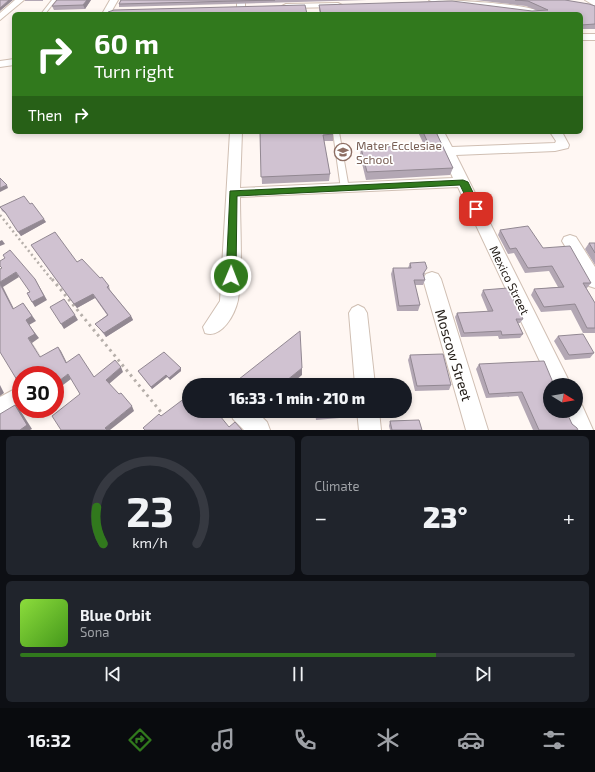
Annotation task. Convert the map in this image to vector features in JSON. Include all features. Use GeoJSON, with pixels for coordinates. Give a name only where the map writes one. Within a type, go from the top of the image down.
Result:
{"type":"FeatureCollection","features":[{"type":"Feature","properties":{"kind":"main road"},"geometry":{"type":"LineString","coordinates":[[586,2],[595,2]]}},
{"type":"Feature","properties":{"kind":"street"},"geometry":{"type":"LineString","coordinates":[[0,17],[20,0]]}},
{"type":"Feature","properties":{"kind":"street"},"geometry":{"type":"LineString","coordinates":[[107,12],[114,0]]}},
{"type":"Feature","properties":{"kind":"street"},"geometry":{"type":"LineString","coordinates":[[430,1],[451,2],[534,12]]}},
{"type":"Feature","properties":{"kind":"street"},"geometry":{"type":"LineString","coordinates":[[586,2],[595,6]]}},
{"type":"Feature","properties":{"kind":"street"},"geometry":{"type":"LineString","coordinates":[[278,4],[351,4]]}},
{"type":"Feature","properties":{"kind":"street"},"geometry":{"type":"LineString","coordinates":[[114,12],[121,11]]}},
{"type":"Feature","properties":{"kind":"street"},"geometry":{"type":"LineString","coordinates":[[583,37],[595,37]]}},
{"type":"Feature","properties":{"kind":"street"},"geometry":{"type":"LineString","coordinates":[[0,64],[12,62]]}},
{"type":"Feature","properties":{"kind":"street"},"geometry":{"type":"LineString","coordinates":[[212,327],[223,314],[229,301],[236,134]]}},
{"type":"Feature","properties":{"kind":"street","name":"Mexico Street"},"geometry":{"type":"LineString","coordinates":[[439,134],[557,378]]}},
{"type":"Feature","properties":{"kind":"street"},"geometry":{"type":"LineString","coordinates":[[448,151],[556,147],[563,145],[557,134]]}},
{"type":"Feature","properties":{"kind":"street"},"geometry":{"type":"LineString","coordinates":[[233,193],[345,189],[463,182]]}},
{"type":"Feature","properties":{"kind":"street"},"geometry":{"type":"LineString","coordinates":[[570,241],[595,280]]}},
{"type":"Feature","properties":{"kind":"street","name":"Moscow Street"},"geometry":{"type":"LineString","coordinates":[[432,279],[477,430]]}},
{"type":"Feature","properties":{"kind":"street"},"geometry":{"type":"LineString","coordinates":[[358,313],[364,378]]}},
{"type":"Feature","properties":{"kind":"street"},"geometry":{"type":"LineString","coordinates":[[247,418],[258,430]]}},
{"type":"Feature","properties":{"kind":"street"},"geometry":{"type":"LineString","coordinates":[[369,418],[370,430]]}},
{"type":"Feature","properties":{"kind":"street"},"geometry":{"type":"LineString","coordinates":[[576,418],[582,430]]}},
{"type":"Feature","properties":{"kind":"lane"},"geometry":{"type":"LineString","coordinates":[[44,12],[54,0]]}},
{"type":"Feature","properties":{"kind":"lane"},"geometry":{"type":"LineString","coordinates":[[336,134],[345,189]]}},
{"type":"Feature","properties":{"kind":"path"},"geometry":{"type":"LineString","coordinates":[[0,215],[84,320],[166,418]]}},
{"type":"Feature","properties":{"kind":"building"},"geometry":{"type":"Polygon","coordinates":[[[0,0],[9,0],[0,8],[0,0]]]}},
{"type":"Feature","properties":{"kind":"building"},"geometry":{"type":"Polygon","coordinates":[[[57,0],[87,0],[83,5],[52,6],[57,0]]]}},
{"type":"Feature","properties":{"kind":"building"},"geometry":{"type":"Polygon","coordinates":[[[121,0],[275,0],[119,4],[121,0]]]}},
{"type":"Feature","properties":{"kind":"building"},"geometry":{"type":"Polygon","coordinates":[[[515,0],[565,0],[595,6],[595,24],[583,25],[583,12],[321,12],[319,5],[452,1],[532,11],[548,10],[528,1],[515,0]]]}},
{"type":"Feature","properties":{"kind":"building"},"geometry":{"type":"Polygon","coordinates":[[[305,5],[307,12],[108,12],[114,10],[305,5]]]}},
{"type":"Feature","properties":{"kind":"building"},"geometry":{"type":"Polygon","coordinates":[[[260,134],[333,134],[323,135],[330,174],[261,177],[260,134]]]}},
{"type":"Feature","properties":{"kind":"building"},"geometry":{"type":"Polygon","coordinates":[[[424,134],[437,134],[453,168],[367,172],[361,148],[429,145],[424,134]]]}},
{"type":"Feature","properties":{"kind":"building"},"geometry":{"type":"Polygon","coordinates":[[[0,178],[7,185],[0,188],[0,178]]]}},
{"type":"Feature","properties":{"kind":"building"},"geometry":{"type":"Polygon","coordinates":[[[24,196],[30,204],[32,203],[44,219],[18,232],[0,207],[24,196]]]}},
{"type":"Feature","properties":{"kind":"building"},"geometry":{"type":"Polygon","coordinates":[[[528,226],[543,248],[570,246],[591,283],[583,283],[595,303],[595,328],[587,328],[575,304],[544,307],[534,289],[564,287],[552,266],[528,268],[516,248],[510,249],[500,230],[528,226]]]}},
{"type":"Feature","properties":{"kind":"building"},"geometry":{"type":"Polygon","coordinates":[[[55,232],[77,262],[82,259],[100,278],[102,277],[109,286],[107,287],[131,316],[104,333],[95,324],[108,315],[93,294],[74,304],[31,245],[55,232]]]}},
{"type":"Feature","properties":{"kind":"building"},"geometry":{"type":"Polygon","coordinates":[[[589,243],[595,243],[595,253],[589,243]]]}},
{"type":"Feature","properties":{"kind":"building"},"geometry":{"type":"Polygon","coordinates":[[[10,250],[35,279],[44,296],[32,302],[27,293],[30,292],[16,272],[0,282],[0,269],[2,268],[0,266],[0,261],[5,258],[3,255],[10,250]]]}},
{"type":"Feature","properties":{"kind":"building"},"geometry":{"type":"Polygon","coordinates":[[[425,262],[427,268],[423,274],[425,280],[414,280],[420,305],[399,306],[393,268],[411,268],[410,263],[425,262]]]}},
{"type":"Feature","properties":{"kind":"building"},"geometry":{"type":"Polygon","coordinates":[[[0,284],[13,309],[23,303],[32,316],[26,320],[35,334],[28,338],[40,357],[58,347],[66,363],[79,354],[94,377],[115,360],[121,367],[106,380],[119,394],[121,393],[132,406],[105,428],[107,430],[61,430],[53,418],[64,418],[64,407],[80,394],[68,374],[64,377],[64,366],[12,366],[12,372],[0,352],[0,284]]]}},
{"type":"Feature","properties":{"kind":"building"},"geometry":{"type":"Polygon","coordinates":[[[508,288],[523,319],[516,319],[523,334],[502,335],[501,331],[464,333],[457,313],[493,311],[483,290],[508,288]]]}},
{"type":"Feature","properties":{"kind":"building"},"geometry":{"type":"Polygon","coordinates":[[[64,299],[75,315],[61,324],[50,307],[64,299]]]}},
{"type":"Feature","properties":{"kind":"building"},"geometry":{"type":"Polygon","coordinates":[[[300,331],[302,368],[290,378],[240,378],[300,331]]]}},
{"type":"Feature","properties":{"kind":"building"},"geometry":{"type":"Polygon","coordinates":[[[583,334],[594,353],[569,355],[558,336],[583,334]]]}},
{"type":"Feature","properties":{"kind":"building"},"geometry":{"type":"Polygon","coordinates":[[[164,352],[181,368],[169,378],[166,375],[151,387],[138,371],[164,352]]]}},
{"type":"Feature","properties":{"kind":"building"},"geometry":{"type":"Polygon","coordinates":[[[443,354],[451,385],[417,386],[410,355],[443,354]]]}},
{"type":"Feature","properties":{"kind":"building"},"geometry":{"type":"Polygon","coordinates":[[[544,361],[551,378],[543,378],[543,418],[569,418],[572,424],[578,430],[539,430],[522,392],[489,394],[479,364],[544,361]]]}},
{"type":"Feature","properties":{"kind":"building"},"geometry":{"type":"Polygon","coordinates":[[[182,400],[182,418],[222,418],[229,427],[235,422],[242,430],[145,430],[143,428],[159,414],[161,416],[182,400]]]}},
{"type":"Feature","properties":{"kind":"building"},"geometry":{"type":"Polygon","coordinates":[[[12,407],[12,418],[23,418],[27,425],[20,430],[0,430],[0,414],[12,407]]]}},
{"type":"Feature","properties":{"kind":"building"},"geometry":{"type":"Polygon","coordinates":[[[419,420],[422,430],[392,430],[390,421],[419,420]]]}},
{"type":"Feature","properties":{"kind":"place","name":"Mater Ecclesiae School"},"geometry":{"type":"Point","coordinates":[343,152]}},
{"type":"Feature","properties":{"kind":"route"},"geometry":{"type":"LineString","coordinates":[[231,276],[233,193],[345,189],[463,182],[476,209]]}}]}
